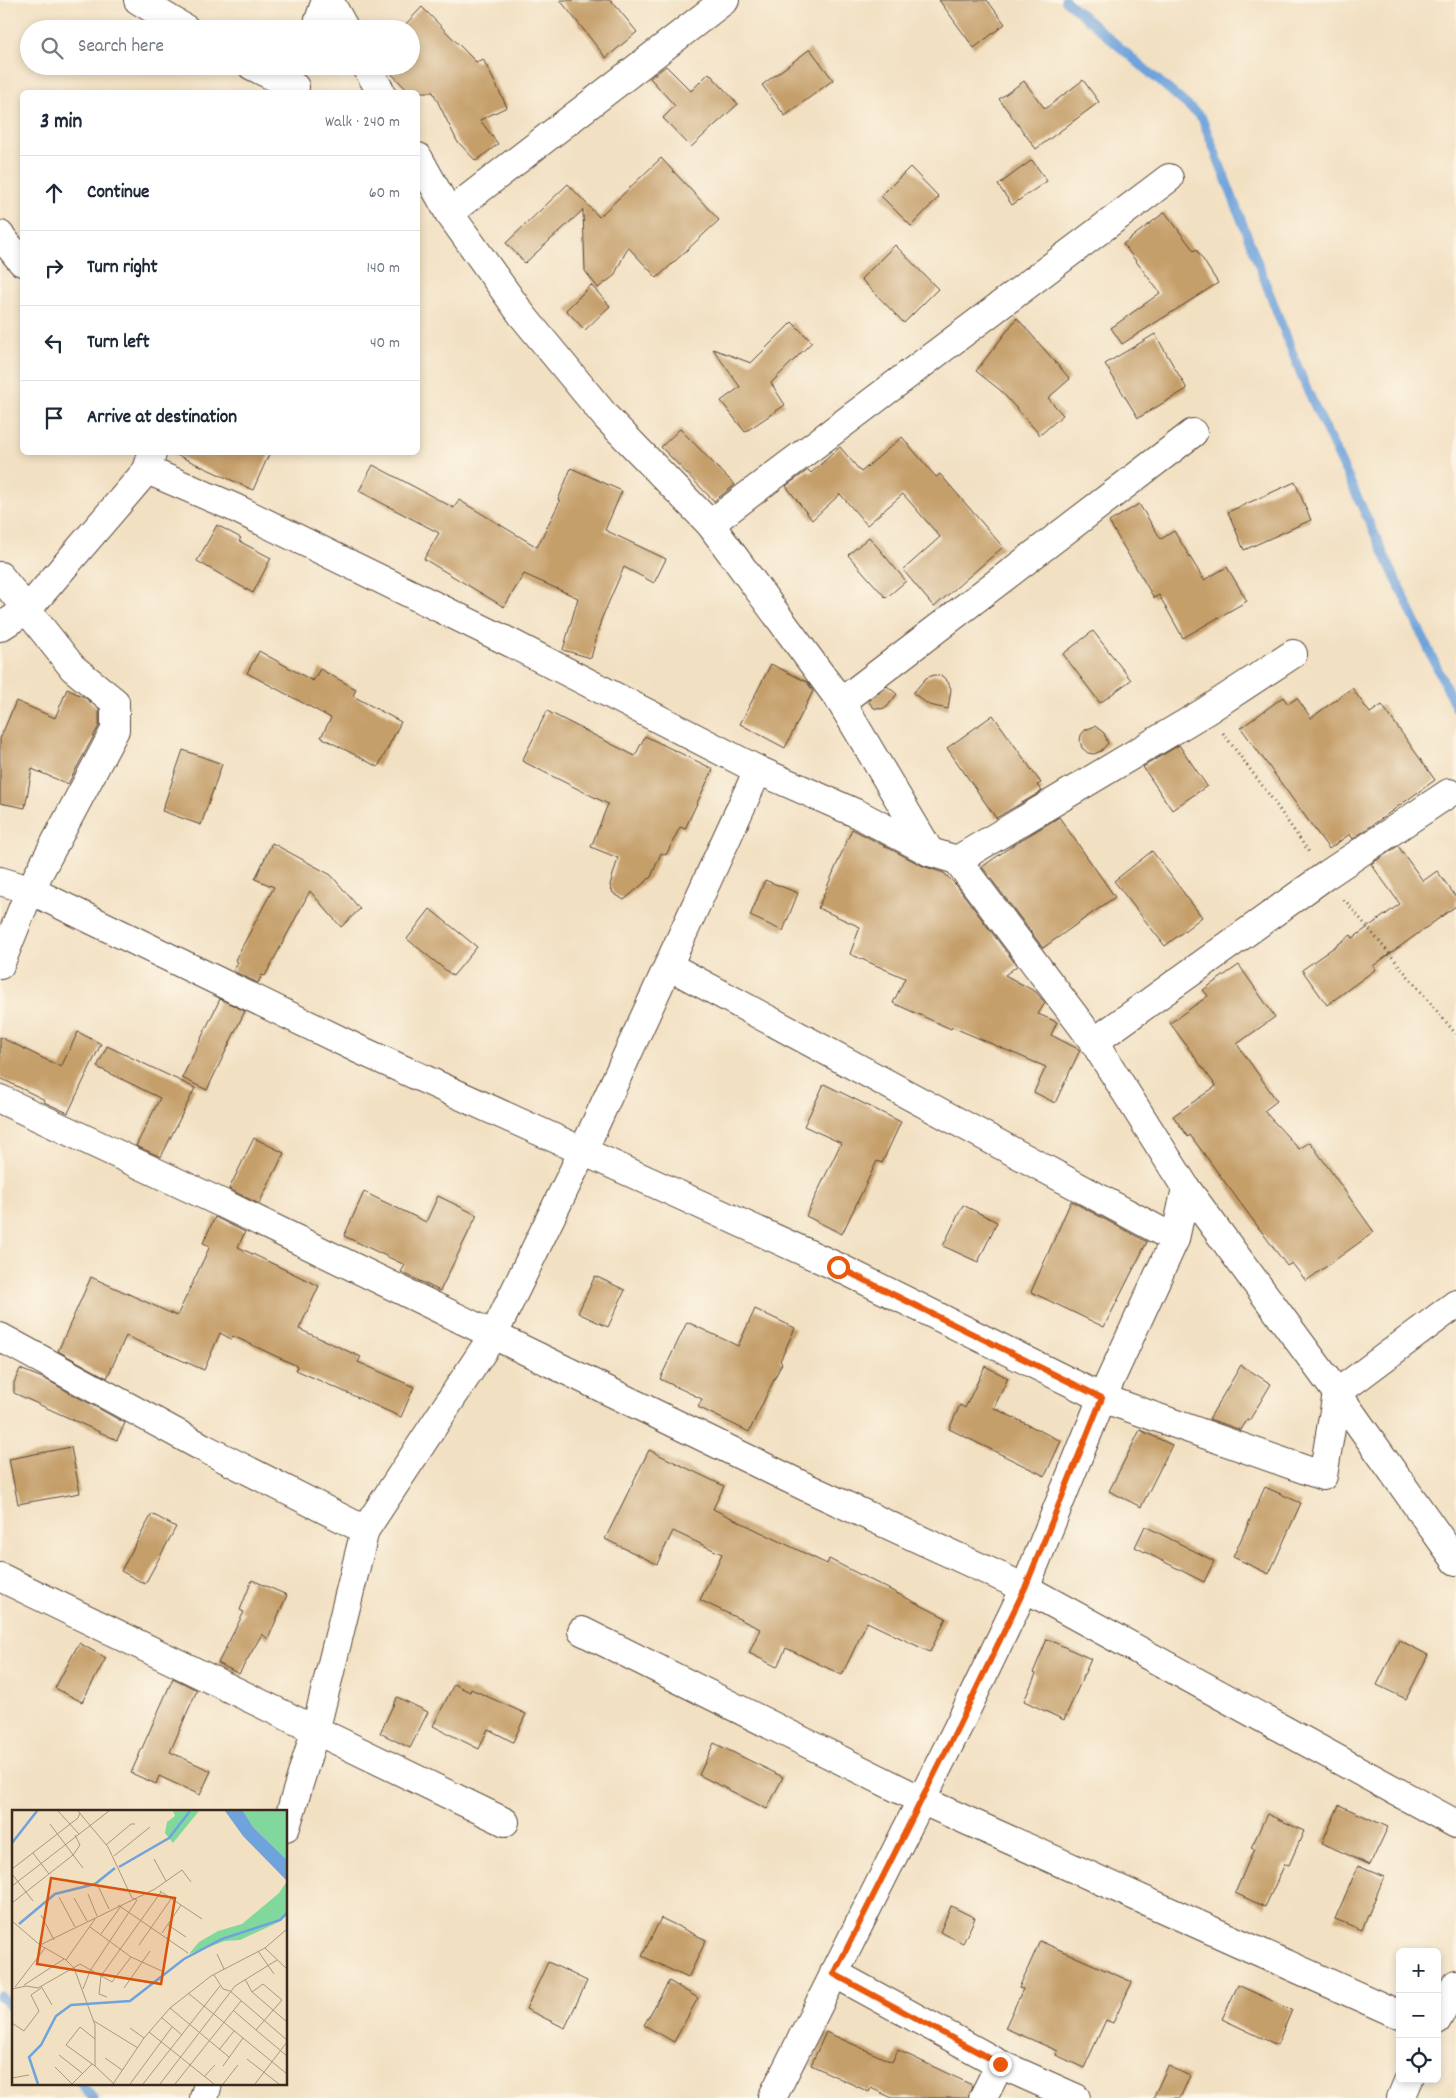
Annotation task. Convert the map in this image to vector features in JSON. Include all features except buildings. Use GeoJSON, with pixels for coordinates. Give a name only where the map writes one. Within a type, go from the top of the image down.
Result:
{"type":"FeatureCollection","features":[{"type":"Feature","properties":{"kind":"street"},"geometry":{"type":"LineString","coordinates":[[138,0],[171,20]]}},
{"type":"Feature","properties":{"kind":"street"},"geometry":{"type":"LineString","coordinates":[[320,20],[328,0]]}},
{"type":"Feature","properties":{"kind":"street"},"geometry":{"type":"LineString","coordinates":[[328,0],[340,20]]}},
{"type":"Feature","properties":{"kind":"street"},"geometry":{"type":"LineString","coordinates":[[449,213],[725,0]]}},
{"type":"Feature","properties":{"kind":"street"},"geometry":{"type":"LineString","coordinates":[[277,75],[297,82]]}},
{"type":"Feature","properties":{"kind":"street"},"geometry":{"type":"LineString","coordinates":[[371,75],[380,90]]}},
{"type":"Feature","properties":{"kind":"street"},"geometry":{"type":"LineString","coordinates":[[420,161],[449,213],[522,315],[600,410],[710,524],[841,702],[930,852]]}},
{"type":"Feature","properties":{"kind":"street"},"geometry":{"type":"LineString","coordinates":[[710,524],[1168,178]]}},
{"type":"Feature","properties":{"kind":"street"},"geometry":{"type":"LineString","coordinates":[[0,235],[20,260]]}},
{"type":"Feature","properties":{"kind":"street"},"geometry":{"type":"LineString","coordinates":[[841,702],[1194,433]]}},
{"type":"Feature","properties":{"kind":"street"},"geometry":{"type":"LineString","coordinates":[[0,627],[27,610],[150,462],[233,507],[507,641],[758,770],[858,814],[930,852],[957,860],[1094,1042],[1186,1188],[1337,1393],[1456,1561]]}},
{"type":"Feature","properties":{"kind":"street"},"geometry":{"type":"LineString","coordinates":[[0,576],[74,668],[115,702],[115,730],[30,890],[0,965]]}},
{"type":"Feature","properties":{"kind":"street"},"geometry":{"type":"LineString","coordinates":[[957,860],[1206,711],[1293,654]]}},
{"type":"Feature","properties":{"kind":"street"},"geometry":{"type":"LineString","coordinates":[[288,1819],[316,1728],[366,1530],[494,1334],[583,1151],[758,770]]}},
{"type":"Feature","properties":{"kind":"street"},"geometry":{"type":"LineString","coordinates":[[1094,1042],[1325,876],[1449,793]]}},
{"type":"Feature","properties":{"kind":"street"},"geometry":{"type":"LineString","coordinates":[[0,881],[30,890],[358,1049],[838,1267],[1102,1398],[1323,1476],[1337,1393],[1456,1304]]}},
{"type":"Feature","properties":{"kind":"street"},"geometry":{"type":"LineString","coordinates":[[669,966],[1175,1239]]}},
{"type":"Feature","properties":{"kind":"street"},"geometry":{"type":"LineString","coordinates":[[0,1099],[494,1334],[808,1488],[1025,1588],[1456,1824]]}},
{"type":"Feature","properties":{"kind":"street"},"geometry":{"type":"LineString","coordinates":[[772,2098],[1025,1588],[1102,1398],[1175,1239],[1186,1188]]}},
{"type":"Feature","properties":{"kind":"street"},"geometry":{"type":"LineString","coordinates":[[0,1337],[202,1447],[366,1530]]}},
{"type":"Feature","properties":{"kind":"street"},"geometry":{"type":"LineString","coordinates":[[0,1577],[316,1728],[505,1822]]}},
{"type":"Feature","properties":{"kind":"street"},"geometry":{"type":"LineString","coordinates":[[582,1632],[921,1800],[1396,2013]]}},
{"type":"Feature","properties":{"kind":"street"},"geometry":{"type":"LineString","coordinates":[[834,1974],[1000,2064],[1076,2098]]}},
{"type":"Feature","properties":{"kind":"street"},"geometry":{"type":"LineString","coordinates":[[1441,2012],[1456,1984]]}},
{"type":"Feature","properties":{"kind":"street"},"geometry":{"type":"LineString","coordinates":[[983,2098],[1000,2064]]}},
{"type":"Feature","properties":{"kind":"street"},"geometry":{"type":"LineString","coordinates":[[1401,2098],[1407,2083]]}},
{"type":"Feature","properties":{"kind":"waterway"},"geometry":{"type":"LineString","coordinates":[[1065,0],[1202,118],[1305,385],[1456,708]]}},
{"type":"Feature","properties":{"kind":"waterway"},"geometry":{"type":"LineString","coordinates":[[0,1996],[12,2009]]}},
{"type":"Feature","properties":{"kind":"waterway"},"geometry":{"type":"LineString","coordinates":[[83,2086],[93,2098]]}},
{"type":"Feature","properties":{"kind":"route"},"geometry":{"type":"LineString","coordinates":[[838,1267],[1102,1398],[1025,1588],[957,1729],[834,1974],[1000,2064]]}}]}
